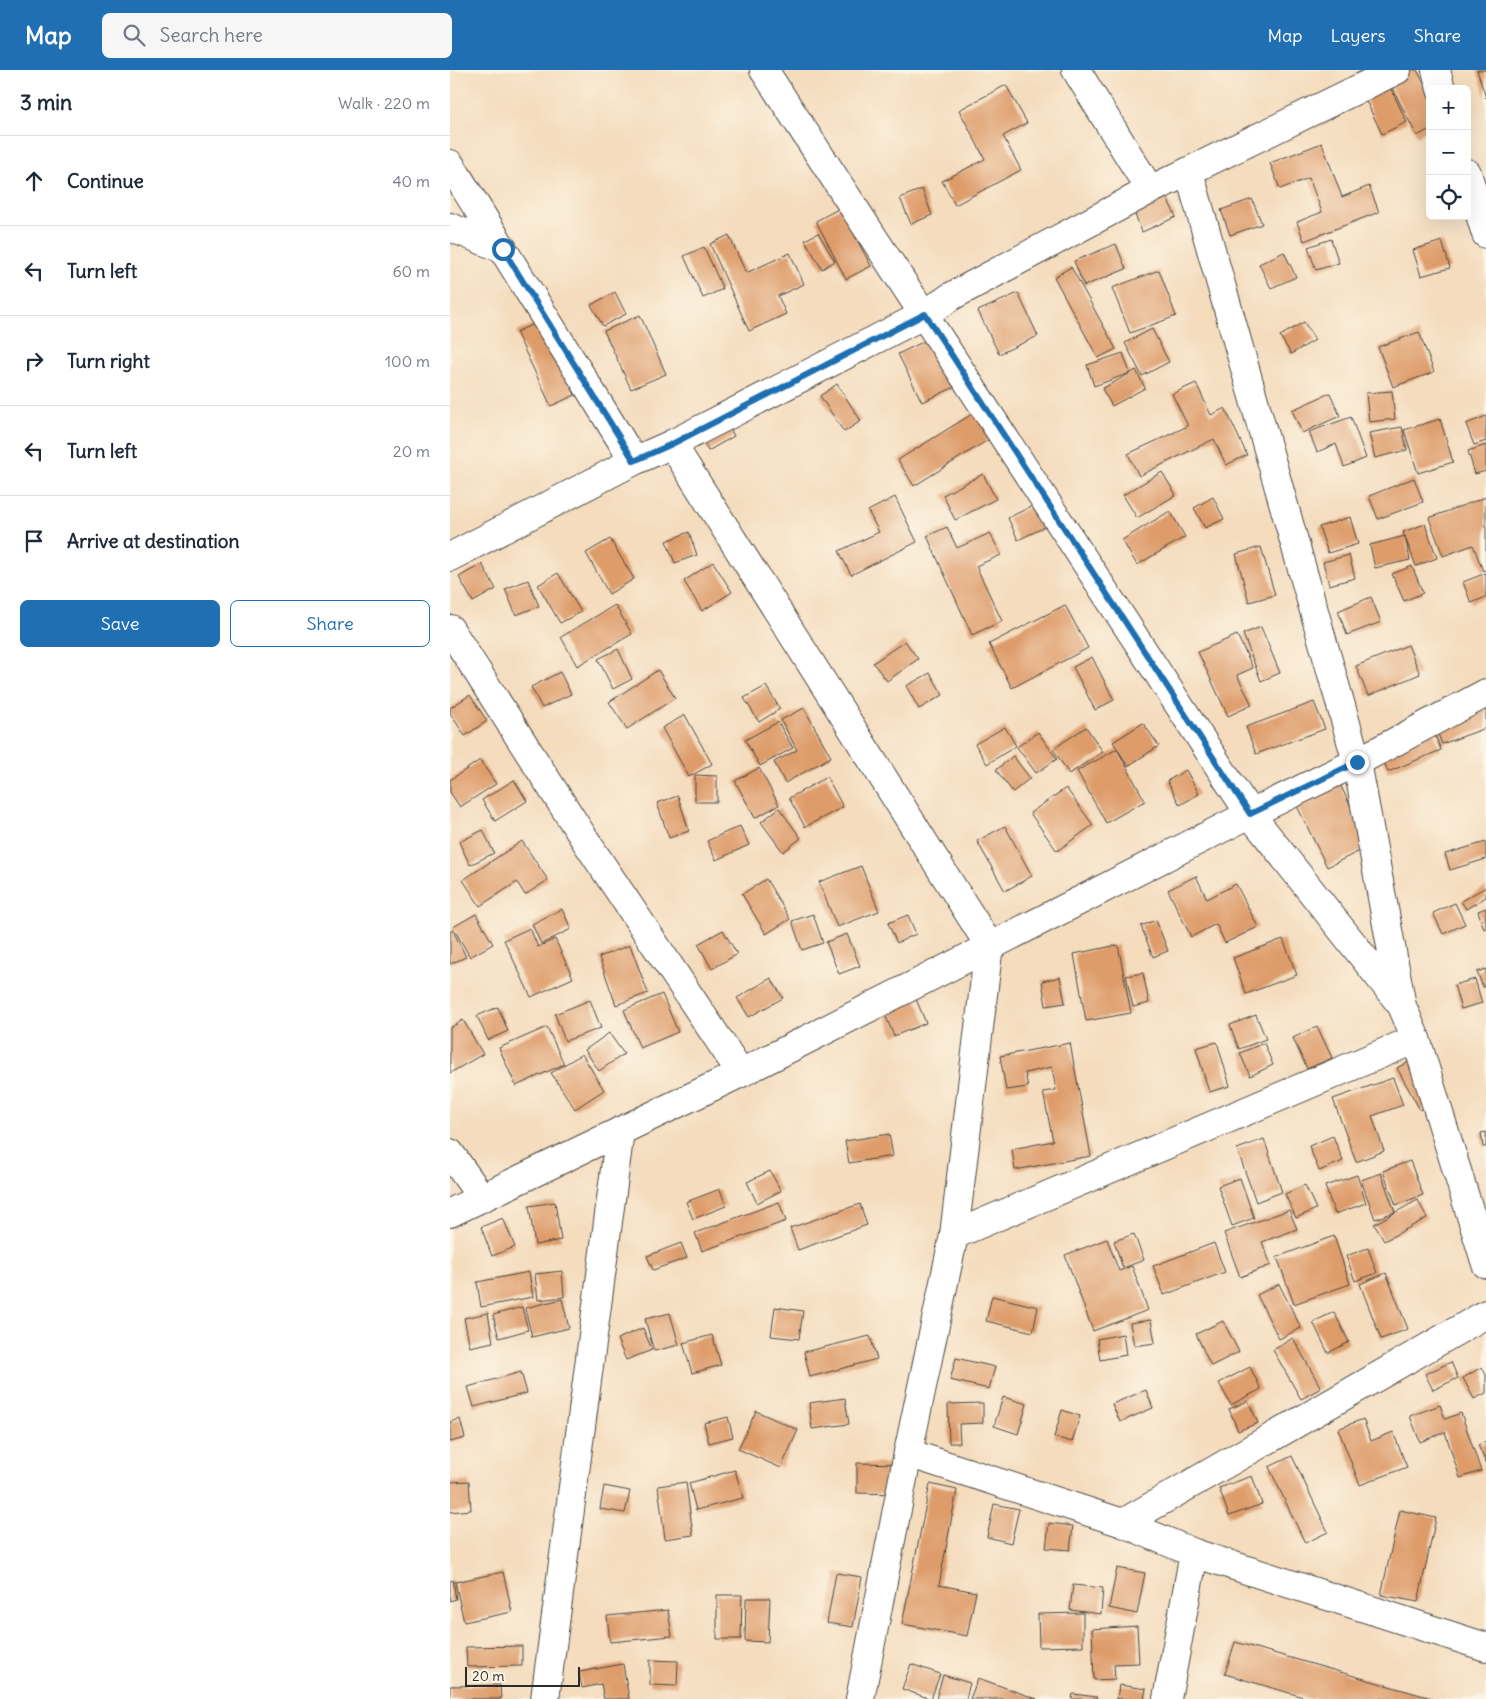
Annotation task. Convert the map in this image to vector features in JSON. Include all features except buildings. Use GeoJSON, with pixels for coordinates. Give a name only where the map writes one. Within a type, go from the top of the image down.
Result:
{"type":"FeatureCollection","features":[{"type":"Feature","properties":{"kind":"street"},"geometry":{"type":"LineString","coordinates":[[764,70],[1250,814],[1402,1006]]}},
{"type":"Feature","properties":{"kind":"street"},"geometry":{"type":"LineString","coordinates":[[1076,70],[1150,190]]}},
{"type":"Feature","properties":{"kind":"street"},"geometry":{"type":"LineString","coordinates":[[450,558],[634,461],[672,444],[925,314],[952,296],[1150,190],[1397,70]]}},
{"type":"Feature","properties":{"kind":"street"},"geometry":{"type":"LineString","coordinates":[[1436,70],[1440,85]]}},
{"type":"Feature","properties":{"kind":"street"},"geometry":{"type":"LineString","coordinates":[[450,164],[634,461]]}},
{"type":"Feature","properties":{"kind":"street"},"geometry":{"type":"LineString","coordinates":[[1188,172],[1357,762],[1402,1006],[1416,1039],[1486,1264]]}},
{"type":"Feature","properties":{"kind":"street"},"geometry":{"type":"LineString","coordinates":[[1468,175],[1486,234]]}},
{"type":"Feature","properties":{"kind":"street"},"geometry":{"type":"LineString","coordinates":[[450,227],[503,249]]}},
{"type":"Feature","properties":{"kind":"street"},"geometry":{"type":"LineString","coordinates":[[672,444],[989,945],[954,1235],[908,1453],[860,1699]]}},
{"type":"Feature","properties":{"kind":"street"},"geometry":{"type":"LineString","coordinates":[[450,629],[589,846],[741,1073]]}},
{"type":"Feature","properties":{"kind":"street"},"geometry":{"type":"LineString","coordinates":[[450,1213],[741,1073],[989,945],[1357,762],[1486,693]]}},
{"type":"Feature","properties":{"kind":"street"},"geometry":{"type":"LineString","coordinates":[[954,1235],[1416,1039]]}},
{"type":"Feature","properties":{"kind":"street"},"geometry":{"type":"LineString","coordinates":[[545,1699],[620,1131]]}},
{"type":"Feature","properties":{"kind":"street"},"geometry":{"type":"LineString","coordinates":[[450,1153],[482,1198]]}},
{"type":"Feature","properties":{"kind":"street"},"geometry":{"type":"LineString","coordinates":[[1123,1522],[1486,1314]]}},
{"type":"Feature","properties":{"kind":"street"},"geometry":{"type":"LineString","coordinates":[[908,1453],[1123,1522],[1194,1553],[1486,1647]]}},
{"type":"Feature","properties":{"kind":"street"},"geometry":{"type":"LineString","coordinates":[[1167,1699],[1194,1553]]}},
{"type":"Feature","properties":{"kind":"route"},"geometry":{"type":"LineString","coordinates":[[503,249],[634,461],[672,444],[925,314],[1250,814],[1357,762]]}}]}
